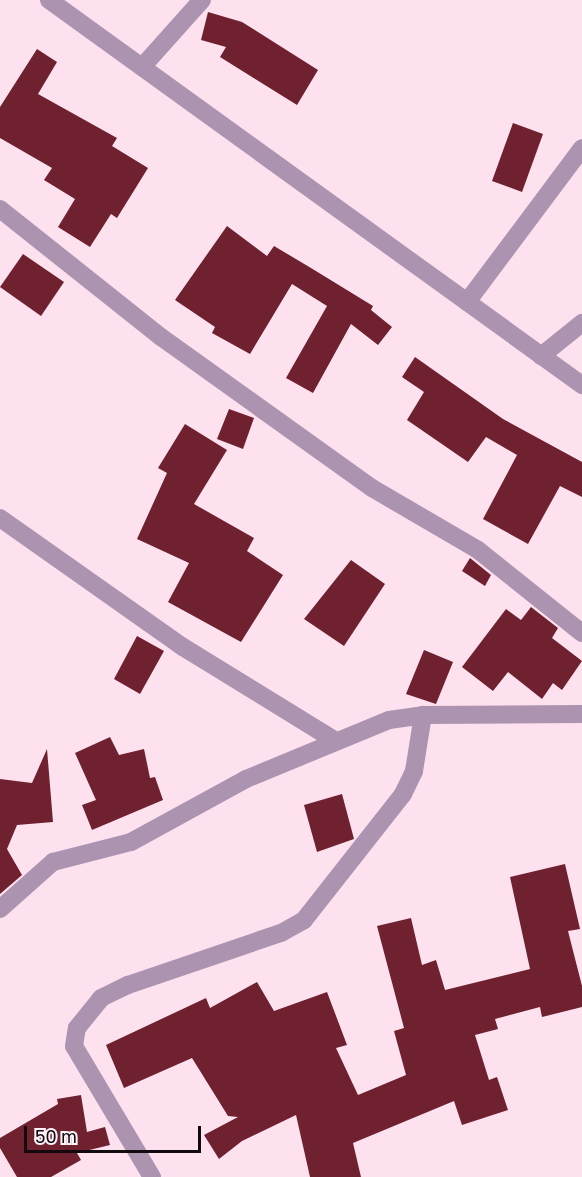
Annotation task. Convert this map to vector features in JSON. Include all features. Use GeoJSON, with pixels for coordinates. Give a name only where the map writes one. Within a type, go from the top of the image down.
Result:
{"type":"FeatureCollection","features":[{"type":"Feature","properties":{"kind":"street"},"geometry":{"type":"LineString","coordinates":[[49,0],[582,385]]}},
{"type":"Feature","properties":{"kind":"street"},"geometry":{"type":"LineString","coordinates":[[142,67],[202,0]]}},
{"type":"Feature","properties":{"kind":"street"},"geometry":{"type":"LineString","coordinates":[[467,302],[582,148]]}},
{"type":"Feature","properties":{"kind":"street"},"geometry":{"type":"LineString","coordinates":[[0,209],[161,337],[372,488],[478,550],[582,633]]}},
{"type":"Feature","properties":{"kind":"street"},"geometry":{"type":"LineString","coordinates":[[541,356],[582,323]]}},
{"type":"Feature","properties":{"kind":"street"},"geometry":{"type":"LineString","coordinates":[[0,519],[183,647],[334,740]]}},
{"type":"Feature","properties":{"kind":"street"},"geometry":{"type":"LineString","coordinates":[[0,909],[53,862],[131,842],[246,779],[334,740],[389,720],[423,715],[582,714]]}},
{"type":"Feature","properties":{"kind":"street"},"geometry":{"type":"LineString","coordinates":[[152,1177],[74,1046],[77,1029],[110,994],[281,933],[304,920],[403,794],[414,771],[423,715]]}},
{"type":"Feature","properties":{"kind":"building"},"geometry":{"type":"Polygon","coordinates":[[[208,12],[242,22],[318,70],[297,105],[220,57],[226,47],[201,40],[208,12]]]}},
{"type":"Feature","properties":{"kind":"building"},"geometry":{"type":"Polygon","coordinates":[[[37,49],[57,62],[38,94],[117,138],[112,146],[148,168],[117,218],[111,214],[90,247],[58,227],[75,199],[44,180],[52,168],[0,138],[0,107],[37,49]]]}},
{"type":"Feature","properties":{"kind":"building"},"geometry":{"type":"Polygon","coordinates":[[[513,123],[543,134],[522,192],[492,181],[513,123]]]}},
{"type":"Feature","properties":{"kind":"building"},"geometry":{"type":"Polygon","coordinates":[[[227,226],[267,256],[274,246],[311,268],[373,306],[371,310],[392,327],[378,345],[351,324],[313,393],[286,378],[327,306],[292,284],[250,354],[212,333],[215,327],[175,300],[227,226]]]}},
{"type":"Feature","properties":{"kind":"building"},"geometry":{"type":"Polygon","coordinates":[[[23,254],[64,282],[41,316],[0,287],[23,254]]]}},
{"type":"Feature","properties":{"kind":"building"},"geometry":{"type":"Polygon","coordinates":[[[415,357],[503,419],[582,462],[582,497],[560,486],[528,544],[483,519],[517,455],[486,437],[468,462],[407,420],[424,392],[402,377],[415,357]]]}},
{"type":"Feature","properties":{"kind":"building"},"geometry":{"type":"Polygon","coordinates":[[[229,409],[254,418],[243,449],[217,439],[229,409]]]}},
{"type":"Feature","properties":{"kind":"building"},"geometry":{"type":"Polygon","coordinates":[[[185,424],[227,450],[194,504],[254,538],[247,551],[283,575],[241,642],[168,602],[189,563],[137,539],[167,473],[158,468],[185,424]]]}},
{"type":"Feature","properties":{"kind":"building"},"geometry":{"type":"Polygon","coordinates":[[[470,558],[491,575],[485,586],[462,571],[470,558]]]}},
{"type":"Feature","properties":{"kind":"building"},"geometry":{"type":"Polygon","coordinates":[[[351,560],[385,584],[344,646],[304,619],[351,560]]]}},
{"type":"Feature","properties":{"kind":"building"},"geometry":{"type":"Polygon","coordinates":[[[531,607],[558,628],[552,638],[582,661],[562,690],[553,683],[542,699],[508,672],[493,691],[462,667],[506,609],[521,620],[531,607]]]}},
{"type":"Feature","properties":{"kind":"building"},"geometry":{"type":"Polygon","coordinates":[[[137,636],[164,651],[140,694],[114,679],[137,636]]]}},
{"type":"Feature","properties":{"kind":"building"},"geometry":{"type":"Polygon","coordinates":[[[424,650],[453,662],[436,704],[406,694],[424,650]]]}},
{"type":"Feature","properties":{"kind":"building"},"geometry":{"type":"Polygon","coordinates":[[[110,737],[119,755],[144,749],[150,778],[155,777],[163,800],[92,830],[82,805],[96,800],[75,753],[110,737]]]}},
{"type":"Feature","properties":{"kind":"building"},"geometry":{"type":"Polygon","coordinates":[[[47,749],[53,822],[17,825],[7,849],[22,875],[0,894],[0,779],[32,783],[47,749]]]}},
{"type":"Feature","properties":{"kind":"building"},"geometry":{"type":"Polygon","coordinates":[[[342,794],[354,839],[317,852],[304,805],[342,794]]]}},
{"type":"Feature","properties":{"kind":"building"},"geometry":{"type":"Polygon","coordinates":[[[565,864],[580,929],[568,931],[582,986],[582,1007],[542,1017],[540,1007],[495,1019],[498,1029],[475,1035],[489,1080],[497,1077],[508,1110],[462,1125],[454,1101],[353,1143],[361,1177],[310,1177],[296,1115],[242,1141],[219,1159],[204,1135],[238,1117],[228,1116],[192,1058],[124,1088],[106,1045],[206,998],[210,1008],[257,982],[274,1011],[327,992],[347,1045],[336,1048],[358,1095],[406,1075],[394,1031],[404,1028],[377,926],[411,918],[422,965],[436,960],[445,990],[530,969],[510,877],[565,864]]]}},
{"type":"Feature","properties":{"kind":"building"},"geometry":{"type":"Polygon","coordinates":[[[81,1095],[87,1132],[105,1127],[110,1145],[77,1153],[81,1160],[51,1177],[17,1177],[0,1148],[0,1138],[58,1104],[57,1099],[81,1095]]]}}]}
